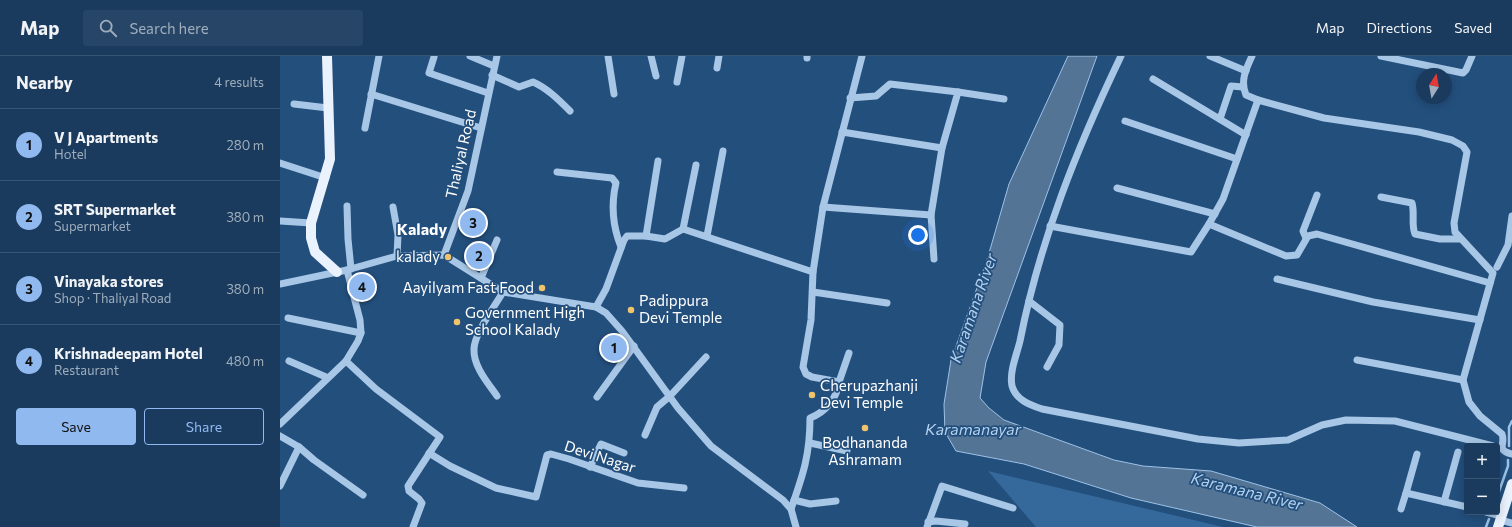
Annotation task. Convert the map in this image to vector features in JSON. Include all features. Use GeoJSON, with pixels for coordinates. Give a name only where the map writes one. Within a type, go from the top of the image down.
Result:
{"type":"FeatureCollection","features":[{"type":"Feature","properties":{"kind":"main road"},"geometry":{"type":"LineString","coordinates":[[327,56],[330,159],[326,178],[311,223],[311,238],[315,252],[345,270]]}},
{"type":"Feature","properties":{"kind":"main road"},"geometry":{"type":"LineString","coordinates":[[1500,521],[1512,484]]}},
{"type":"Feature","properties":{"kind":"street"},"geometry":{"type":"LineString","coordinates":[[365,128],[379,56]]}},
{"type":"Feature","properties":{"kind":"street"},"geometry":{"type":"LineString","coordinates":[[470,56],[494,66]]}},
{"type":"Feature","properties":{"kind":"street","name":"Thaliyal Road"},"geometry":{"type":"LineString","coordinates":[[444,255],[468,191],[494,66],[498,56]]}},
{"type":"Feature","properties":{"kind":"street"},"geometry":{"type":"LineString","coordinates":[[608,56],[614,94]]}},
{"type":"Feature","properties":{"kind":"street"},"geometry":{"type":"LineString","coordinates":[[651,56],[656,76]]}},
{"type":"Feature","properties":{"kind":"street"},"geometry":{"type":"LineString","coordinates":[[677,82],[682,56]]}},
{"type":"Feature","properties":{"kind":"street"},"geometry":{"type":"LineString","coordinates":[[717,68],[719,56]]}},
{"type":"Feature","properties":{"kind":"street"},"geometry":{"type":"LineString","coordinates":[[839,382],[806,374],[802,366],[811,320],[813,272],[823,207],[862,56]]}},
{"type":"Feature","properties":{"kind":"street"},"geometry":{"type":"LineString","coordinates":[[1122,56],[1092,117],[1062,189],[1050,226],[1029,301],[1012,374],[1012,386],[1019,398],[1029,405],[1087,419],[1198,439],[1218,441],[1239,442],[1288,440],[1322,425],[1353,420],[1395,422],[1481,443]]}},
{"type":"Feature","properties":{"kind":"street"},"geometry":{"type":"LineString","coordinates":[[1210,56],[1246,71]]}},
{"type":"Feature","properties":{"kind":"street"},"geometry":{"type":"LineString","coordinates":[[1252,56],[1246,71],[1243,87],[1246,95],[1258,100],[1324,118],[1446,138],[1464,146],[1468,152],[1454,223],[1455,232],[1493,273],[1463,380],[1468,402],[1480,416],[1502,434],[1500,443]]}},
{"type":"Feature","properties":{"kind":"street"},"geometry":{"type":"LineString","coordinates":[[1381,56],[1463,73],[1466,70],[1472,56]]}},
{"type":"Feature","properties":{"kind":"street"},"geometry":{"type":"LineString","coordinates":[[434,57],[429,73],[488,93]]}},
{"type":"Feature","properties":{"kind":"street"},"geometry":{"type":"LineString","coordinates":[[492,75],[519,87],[533,82],[555,97],[570,111]]}},
{"type":"Feature","properties":{"kind":"street"},"geometry":{"type":"LineString","coordinates":[[1153,79],[1246,135]]}},
{"type":"Feature","properties":{"kind":"street"},"geometry":{"type":"LineString","coordinates":[[850,98],[876,96],[890,84],[1004,99]]}},
{"type":"Feature","properties":{"kind":"street"},"geometry":{"type":"LineString","coordinates":[[1220,119],[1231,86],[1243,87]]}},
{"type":"Feature","properties":{"kind":"street"},"geometry":{"type":"LineString","coordinates":[[934,259],[931,215],[942,148],[958,92]]}},
{"type":"Feature","properties":{"kind":"street"},"geometry":{"type":"LineString","coordinates":[[371,94],[481,128]]}},
{"type":"Feature","properties":{"kind":"street"},"geometry":{"type":"LineString","coordinates":[[1050,226],[1191,252],[1215,214],[1258,100]]}},
{"type":"Feature","properties":{"kind":"street"},"geometry":{"type":"LineString","coordinates":[[294,104],[328,108]]}},
{"type":"Feature","properties":{"kind":"street"},"geometry":{"type":"LineString","coordinates":[[1125,121],[1237,159]]}},
{"type":"Feature","properties":{"kind":"street"},"geometry":{"type":"LineString","coordinates":[[842,132],[942,148]]}},
{"type":"Feature","properties":{"kind":"street"},"geometry":{"type":"LineString","coordinates":[[707,236],[723,151]]}},
{"type":"Feature","properties":{"kind":"street"},"geometry":{"type":"LineString","coordinates":[[646,236],[658,161]]}},
{"type":"Feature","properties":{"kind":"street"},"geometry":{"type":"LineString","coordinates":[[280,163],[326,178]]}},
{"type":"Feature","properties":{"kind":"street"},"geometry":{"type":"LineString","coordinates":[[683,229],[696,165]]}},
{"type":"Feature","properties":{"kind":"street"},"geometry":{"type":"LineString","coordinates":[[557,172],[612,178],[616,182],[613,191],[613,211],[616,233],[621,246]]}},
{"type":"Feature","properties":{"kind":"street"},"geometry":{"type":"LineString","coordinates":[[1117,188],[1215,214]]}},
{"type":"Feature","properties":{"kind":"street"},"geometry":{"type":"LineString","coordinates":[[1306,238],[1303,231],[1318,195]]}},
{"type":"Feature","properties":{"kind":"street"},"geometry":{"type":"LineString","coordinates":[[1381,197],[1412,203],[1414,210],[1413,230],[1415,234],[1440,239],[1460,239]]}},
{"type":"Feature","properties":{"kind":"street"},"geometry":{"type":"LineString","coordinates":[[280,424],[326,378],[346,361],[354,350],[361,333],[360,320],[345,270],[348,240],[347,206]]}},
{"type":"Feature","properties":{"kind":"street"},"geometry":{"type":"LineString","coordinates":[[393,207],[398,235],[397,256]]}},
{"type":"Feature","properties":{"kind":"street"},"geometry":{"type":"LineString","coordinates":[[823,207],[931,215]]}},
{"type":"Feature","properties":{"kind":"street"},"geometry":{"type":"LineString","coordinates":[[1497,267],[1508,245],[1512,216]]}},
{"type":"Feature","properties":{"kind":"street"},"geometry":{"type":"LineString","coordinates":[[280,221],[311,223]]}},
{"type":"Feature","properties":{"kind":"street"},"geometry":{"type":"LineString","coordinates":[[1209,224],[1286,256],[1296,255],[1306,238],[1317,234],[1490,283]]}},
{"type":"Feature","properties":{"kind":"street"},"geometry":{"type":"LineString","coordinates":[[596,307],[606,289],[621,246],[627,236],[646,236],[665,239],[683,229],[813,272]]}},
{"type":"Feature","properties":{"kind":"street"},"geometry":{"type":"LineString","coordinates":[[481,278],[497,240]]}},
{"type":"Feature","properties":{"kind":"street"},"geometry":{"type":"LineString","coordinates":[[280,284],[345,270],[397,256],[444,255],[503,292],[596,307],[606,314],[634,346],[670,396],[711,446],[783,500],[791,509],[796,527]]}},
{"type":"Feature","properties":{"kind":"street"},"geometry":{"type":"LineString","coordinates":[[1277,279],[1373,302],[1480,320]]}},
{"type":"Feature","properties":{"kind":"street"},"geometry":{"type":"LineString","coordinates":[[497,396],[478,367],[474,350],[476,340],[503,292]]}},
{"type":"Feature","properties":{"kind":"street"},"geometry":{"type":"LineString","coordinates":[[813,292],[888,303]]}},
{"type":"Feature","properties":{"kind":"street"},"geometry":{"type":"LineString","coordinates":[[1029,301],[1060,325],[1059,345],[1048,367]]}},
{"type":"Feature","properties":{"kind":"street"},"geometry":{"type":"LineString","coordinates":[[288,318],[361,333]]}},
{"type":"Feature","properties":{"kind":"street"},"geometry":{"type":"LineString","coordinates":[[596,397],[634,346]]}},
{"type":"Feature","properties":{"kind":"street"},"geometry":{"type":"LineString","coordinates":[[791,509],[806,465],[810,443],[810,418],[819,414],[829,405],[838,391],[839,382],[849,352]]}},
{"type":"Feature","properties":{"kind":"street"},"geometry":{"type":"LineString","coordinates":[[645,435],[657,407],[670,396],[706,357]]}},
{"type":"Feature","properties":{"kind":"street"},"geometry":{"type":"LineString","coordinates":[[1357,360],[1463,380]]}},
{"type":"Feature","properties":{"kind":"street"},"geometry":{"type":"LineString","coordinates":[[289,361],[326,378]]}},
{"type":"Feature","properties":{"kind":"street"},"geometry":{"type":"LineString","coordinates":[[346,361],[376,389],[440,437],[408,486],[409,491],[422,503],[413,527]]}},
{"type":"Feature","properties":{"kind":"street"},"geometry":{"type":"LineString","coordinates":[[280,436],[299,448],[363,495]]}},
{"type":"Feature","properties":{"kind":"street"},"geometry":{"type":"LineString","coordinates":[[810,443],[847,451]]}},
{"type":"Feature","properties":{"kind":"street"},"geometry":{"type":"LineString","coordinates":[[590,467],[601,444],[624,453]]}},
{"type":"Feature","properties":{"kind":"street"},"geometry":{"type":"LineString","coordinates":[[280,486],[299,448]]}},
{"type":"Feature","properties":{"kind":"street"},"geometry":{"type":"LineString","coordinates":[[1500,449],[1512,454]]}},
{"type":"Feature","properties":{"kind":"street"},"geometry":{"type":"LineString","coordinates":[[1444,502],[1458,452]]}},
{"type":"Feature","properties":{"kind":"street","name":"Devi Nagar"},"geometry":{"type":"LineString","coordinates":[[429,453],[450,466],[496,488],[536,497],[547,455],[551,454],[638,483],[684,488]]}},
{"type":"Feature","properties":{"kind":"street"},"geometry":{"type":"LineString","coordinates":[[1401,509],[1417,454]]}},
{"type":"Feature","properties":{"kind":"street"},"geometry":{"type":"LineString","coordinates":[[928,525],[942,486],[1013,508]]}},
{"type":"Feature","properties":{"kind":"street"},"geometry":{"type":"LineString","coordinates":[[1406,493],[1464,507]]}},
{"type":"Feature","properties":{"kind":"street"},"geometry":{"type":"LineString","coordinates":[[794,500],[810,504],[836,501]]}},
{"type":"Feature","properties":{"kind":"street"},"geometry":{"type":"LineString","coordinates":[[1491,515],[1500,521],[1512,523]]}},
{"type":"Feature","properties":{"kind":"street"},"geometry":{"type":"LineString","coordinates":[[928,525],[936,521],[965,524]]}},
{"type":"Feature","properties":{"kind":"shaded area"},"geometry":{"type":"Polygon","coordinates":[[[988,471],[1223,527],[1036,527],[988,471]]]}},
{"type":"Feature","properties":{"kind":"water","name":"Karamanayar"},"geometry":{"type":"Polygon","coordinates":[[[1068,56],[1097,56],[986,362],[980,398],[989,408],[1004,420],[1114,460],[1143,466],[1211,471],[1320,503],[1357,527],[1257,527],[1131,498],[1024,464],[956,451],[945,432],[944,404],[951,360],[987,260],[1009,184],[1068,56]]]}},
{"type":"Feature","properties":{"kind":"waterway"},"geometry":{"type":"LineString","coordinates":[[1509,446],[1509,427],[1512,421]]}},
{"type":"Feature","properties":{"kind":"waterway"},"geometry":{"type":"LineString","coordinates":[[1500,489],[1508,466],[1508,460]]}},
{"type":"Feature","properties":{"kind":"waterway"},"geometry":{"type":"LineString","coordinates":[[1486,527],[1489,519]]}},
{"type":"Feature","properties":{"kind":"place","name":"Vinayaka stores"},"geometry":{"type":"Point","coordinates":[473,223]}},
{"type":"Feature","properties":{"kind":"place","name":"SRT Supermarket"},"geometry":{"type":"Point","coordinates":[479,256]}},
{"type":"Feature","properties":{"kind":"place","name":"kalady"},"geometry":{"type":"Point","coordinates":[448,257]}},
{"type":"Feature","properties":{"kind":"place","name":"Krishnadeepam Hotel"},"geometry":{"type":"Point","coordinates":[362,287]}},
{"type":"Feature","properties":{"kind":"place","name":"Aayilyam Fast Food"},"geometry":{"type":"Point","coordinates":[542,288]}},
{"type":"Feature","properties":{"kind":"place","name":"Padippura Devi Temple"},"geometry":{"type":"Point","coordinates":[631,310]}},
{"type":"Feature","properties":{"kind":"place","name":"Government High School Kalady"},"geometry":{"type":"Point","coordinates":[457,322]}},
{"type":"Feature","properties":{"kind":"place","name":"V J Apartments"},"geometry":{"type":"Point","coordinates":[614,348]}},
{"type":"Feature","properties":{"kind":"place","name":"Cherupazhanji Devi Temple"},"geometry":{"type":"Point","coordinates":[812,395]}},
{"type":"Feature","properties":{"kind":"place","name":"Bodhananda Ashramam"},"geometry":{"type":"Point","coordinates":[865,428]}},
{"type":"Feature","properties":{"kind":"district","name":"Kalady"},"geometry":{"type":"Point","coordinates":[422,229]}},
{"type":"Feature","properties":{"kind":"water label","name":"Karamana River"},"geometry":{"type":"Point","coordinates":[973,308]}},
{"type":"Feature","properties":{"kind":"water label","name":"Karamana River"},"geometry":{"type":"Point","coordinates":[1247,491]}}]}
